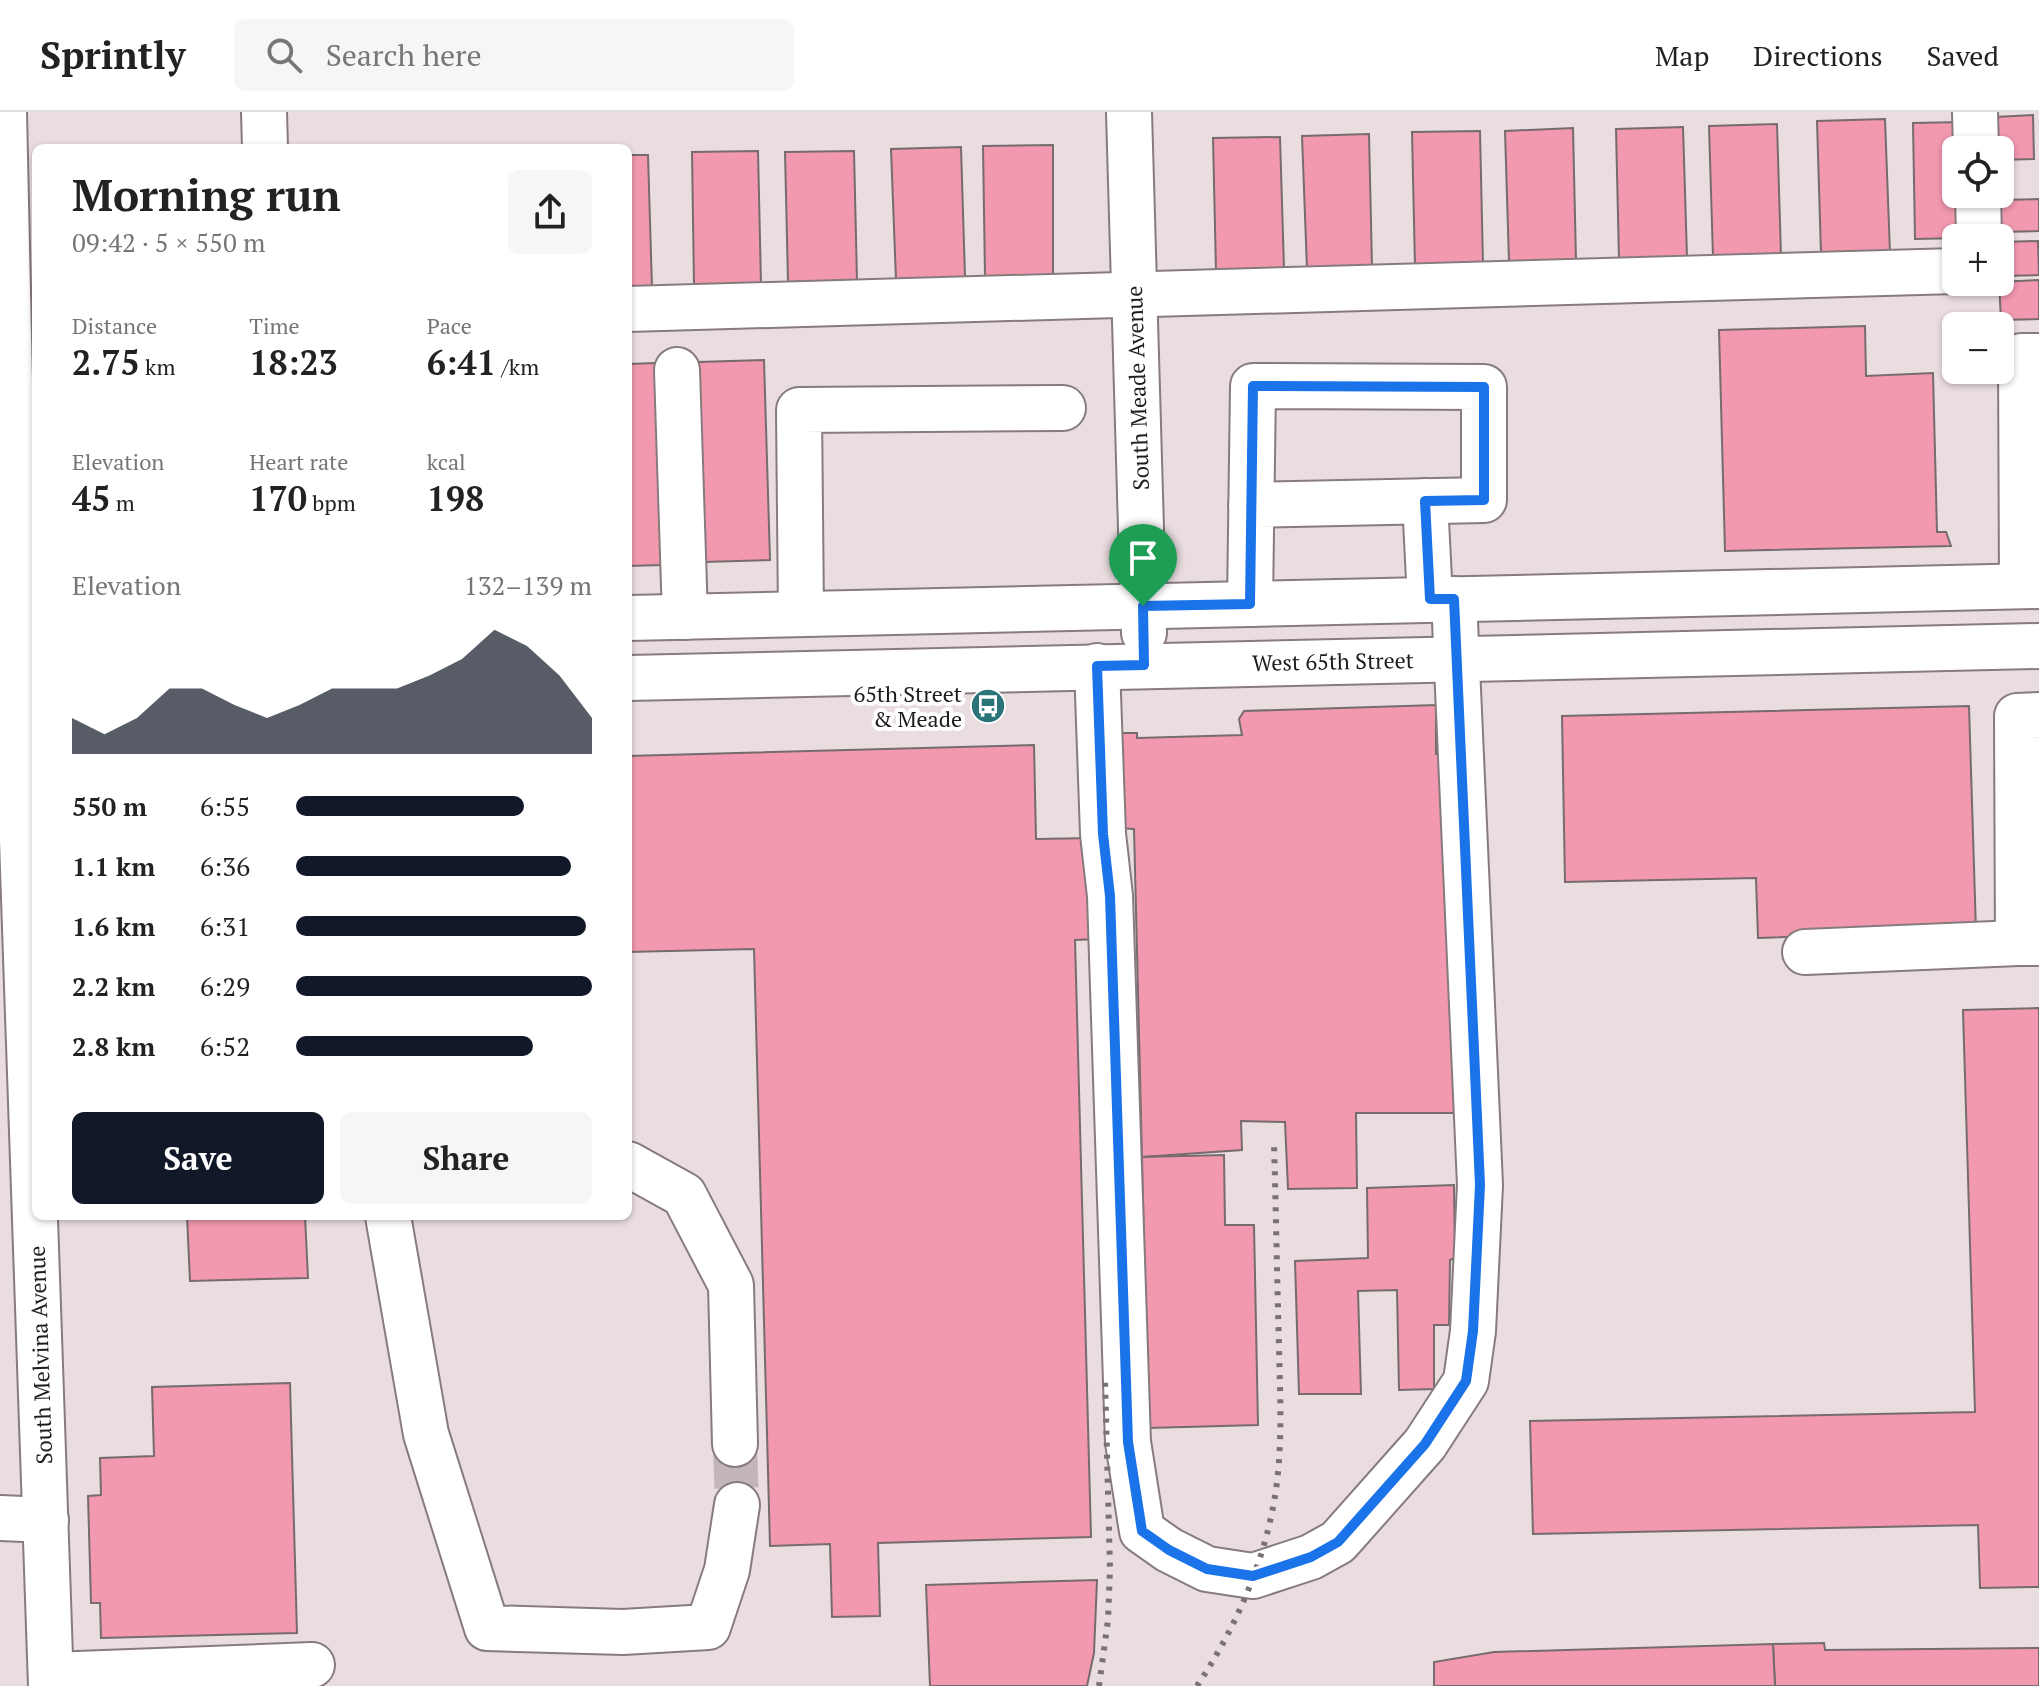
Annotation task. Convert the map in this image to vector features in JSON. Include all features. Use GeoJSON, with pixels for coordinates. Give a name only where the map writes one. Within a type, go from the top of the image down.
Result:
{"type":"FeatureCollection","features":[{"type":"Feature","properties":{"kind":"street","name":"South Melvina Avenue"},"geometry":{"type":"LineString","coordinates":[[4,112],[22,329],[17,632],[32,1117]]}},
{"type":"Feature","properties":{"kind":"street"},"geometry":{"type":"LineString","coordinates":[[264,112],[265,144]]}},
{"type":"Feature","properties":{"kind":"street","name":"South Meade Avenue"},"geometry":{"type":"LineString","coordinates":[[1129,112],[1144,665]]}},
{"type":"Feature","properties":{"kind":"street"},"geometry":{"type":"LineString","coordinates":[[1975,112],[1976,136]]}},
{"type":"Feature","properties":{"kind":"street"},"geometry":{"type":"LineString","coordinates":[[632,309],[1942,271]]}},
{"type":"Feature","properties":{"kind":"street"},"geometry":{"type":"LineString","coordinates":[[632,618],[2031,586],[2021,356],[2039,356]]}},
{"type":"Feature","properties":{"kind":"street"},"geometry":{"type":"LineString","coordinates":[[677,370],[685,617]]}},
{"type":"Feature","properties":{"kind":"street"},"geometry":{"type":"LineString","coordinates":[[1250,604],[1251,505],[1253,386],[1484,387],[1484,500],[1251,505]]}},
{"type":"Feature","properties":{"kind":"street"},"geometry":{"type":"LineString","coordinates":[[801,614],[799,410],[1063,408]]}},
{"type":"Feature","properties":{"kind":"street"},"geometry":{"type":"LineString","coordinates":[[1097,666],[1103,834],[1110,896],[1128,1442],[1142,1531],[1169,1550],[1207,1569],[1253,1576],[1311,1557],[1338,1542],[1425,1444],[1466,1381],[1473,1331],[1480,1185],[1456,658],[1425,501]]}},
{"type":"Feature","properties":{"kind":"street","name":"West 65th Street"},"geometry":{"type":"LineString","coordinates":[[632,678],[2039,646]]}},
{"type":"Feature","properties":{"kind":"street"},"geometry":{"type":"LineString","coordinates":[[1805,952],[2029,943],[2017,716],[2039,715]]}},
{"type":"Feature","properties":{"kind":"street"},"geometry":{"type":"LineString","coordinates":[[632,1166],[684,1195],[731,1285],[735,1444]]}},
{"type":"Feature","properties":{"kind":"street","name":"South Melvina Avenue"},"geometry":{"type":"LineString","coordinates":[[35,1220],[51,1680]]}},
{"type":"Feature","properties":{"kind":"street"},"geometry":{"type":"LineString","coordinates":[[389,1220],[426,1434],[487,1628],[623,1632],[708,1627],[727,1570],[737,1505]]}},
{"type":"Feature","properties":{"kind":"street"},"geometry":{"type":"LineString","coordinates":[[0,1518],[46,1520]]}},
{"type":"Feature","properties":{"kind":"street"},"geometry":{"type":"LineString","coordinates":[[51,1680],[312,1665]]}},
{"type":"Feature","properties":{"kind":"building"},"geometry":{"type":"Polygon","coordinates":[[[2033,115],[2034,159],[2014,160],[2014,136],[1996,136],[1995,117],[2033,115]]]}},
{"type":"Feature","properties":{"kind":"building"},"geometry":{"type":"Polygon","coordinates":[[[1885,119],[1890,253],[1821,254],[1817,121],[1885,119]]]}},
{"type":"Feature","properties":{"kind":"building"},"geometry":{"type":"Polygon","coordinates":[[[1962,122],[1959,136],[1942,136],[1942,208],[1963,208],[1964,224],[1942,224],[1942,238],[1915,239],[1913,123],[1962,122]]]}},
{"type":"Feature","properties":{"kind":"building"},"geometry":{"type":"Polygon","coordinates":[[[1777,124],[1781,256],[1713,258],[1709,126],[1777,124]]]}},
{"type":"Feature","properties":{"kind":"building"},"geometry":{"type":"Polygon","coordinates":[[[1683,127],[1687,257],[1619,260],[1616,129],[1683,127]]]}},
{"type":"Feature","properties":{"kind":"building"},"geometry":{"type":"Polygon","coordinates":[[[1573,128],[1576,261],[1509,262],[1505,131],[1573,128]]]}},
{"type":"Feature","properties":{"kind":"building"},"geometry":{"type":"Polygon","coordinates":[[[1480,131],[1483,265],[1415,267],[1412,132],[1480,131]]]}},
{"type":"Feature","properties":{"kind":"building"},"geometry":{"type":"Polygon","coordinates":[[[1369,134],[1372,267],[1307,269],[1302,136],[1369,134]]]}},
{"type":"Feature","properties":{"kind":"building"},"geometry":{"type":"Polygon","coordinates":[[[1280,137],[1284,269],[1216,272],[1213,138],[1280,137]]]}},
{"type":"Feature","properties":{"kind":"building"},"geometry":{"type":"Polygon","coordinates":[[[1053,145],[1053,275],[985,277],[983,146],[1053,145]]]}},
{"type":"Feature","properties":{"kind":"building"},"geometry":{"type":"Polygon","coordinates":[[[961,147],[965,277],[896,280],[891,149],[961,147]]]}},
{"type":"Feature","properties":{"kind":"building"},"geometry":{"type":"Polygon","coordinates":[[[758,151],[761,284],[694,285],[692,152],[758,151]]]}},
{"type":"Feature","properties":{"kind":"building"},"geometry":{"type":"Polygon","coordinates":[[[854,151],[857,281],[788,282],[785,152],[854,151]]]}},
{"type":"Feature","properties":{"kind":"building"},"geometry":{"type":"Polygon","coordinates":[[[632,155],[648,155],[652,288],[632,289],[632,155]]]}},
{"type":"Feature","properties":{"kind":"building"},"geometry":{"type":"Polygon","coordinates":[[[2039,199],[2039,231],[2014,232],[2014,224],[2001,224],[2000,208],[2014,208],[2014,200],[2039,199]]]}},
{"type":"Feature","properties":{"kind":"building"},"geometry":{"type":"Polygon","coordinates":[[[2038,241],[2039,275],[2014,276],[2014,242],[2038,241]]]}},
{"type":"Feature","properties":{"kind":"building"},"geometry":{"type":"Polygon","coordinates":[[[2039,280],[2039,319],[2014,320],[2014,312],[2001,312],[2000,296],[2014,296],[2014,281],[2039,280]]]}},
{"type":"Feature","properties":{"kind":"building"},"geometry":{"type":"Polygon","coordinates":[[[1865,326],[1866,376],[1933,373],[1937,532],[1946,532],[1951,546],[1725,551],[1719,330],[1865,326]]]}},
{"type":"Feature","properties":{"kind":"building"},"geometry":{"type":"Polygon","coordinates":[[[764,360],[770,560],[704,562],[698,362],[764,360]]]}},
{"type":"Feature","properties":{"kind":"building"},"geometry":{"type":"Polygon","coordinates":[[[655,363],[661,565],[632,566],[632,364],[655,363]]]}},
{"type":"Feature","properties":{"kind":"building"},"geometry":{"type":"Polygon","coordinates":[[[1436,705],[1436,754],[1444,754],[1458,1113],[1356,1113],[1357,1188],[1288,1189],[1285,1122],[1241,1121],[1242,1150],[1142,1157],[1134,829],[1118,828],[1114,733],[1137,733],[1137,738],[1242,735],[1239,719],[1244,711],[1436,705]]]}},
{"type":"Feature","properties":{"kind":"building"},"geometry":{"type":"Polygon","coordinates":[[[1969,706],[1976,931],[1758,938],[1756,878],[1565,882],[1562,716],[1969,706]]]}},
{"type":"Feature","properties":{"kind":"building"},"geometry":{"type":"Polygon","coordinates":[[[1034,745],[1036,839],[1095,838],[1098,939],[1075,940],[1091,1537],[878,1543],[880,1616],[832,1617],[830,1544],[770,1546],[754,949],[632,952],[632,756],[1034,745]]]}},
{"type":"Feature","properties":{"kind":"building"},"geometry":{"type":"Polygon","coordinates":[[[2039,1008],[2039,1587],[1980,1588],[1978,1525],[1533,1534],[1530,1421],[1975,1412],[1963,1010],[2039,1008]]]}},
{"type":"Feature","properties":{"kind":"building"},"geometry":{"type":"Polygon","coordinates":[[[1224,1155],[1225,1225],[1254,1225],[1258,1425],[1148,1428],[1142,1157],[1224,1155]]]}},
{"type":"Feature","properties":{"kind":"building"},"geometry":{"type":"Polygon","coordinates":[[[1454,1185],[1455,1258],[1450,1260],[1449,1325],[1434,1325],[1434,1389],[1399,1390],[1397,1290],[1358,1291],[1361,1394],[1299,1394],[1295,1261],[1368,1258],[1367,1188],[1454,1185]]]}},
{"type":"Feature","properties":{"kind":"building"},"geometry":{"type":"Polygon","coordinates":[[[187,1220],[305,1220],[308,1278],[190,1281],[187,1220]]]}},
{"type":"Feature","properties":{"kind":"building"},"geometry":{"type":"Polygon","coordinates":[[[290,1383],[297,1633],[101,1638],[100,1603],[91,1603],[88,1496],[101,1495],[100,1458],[154,1456],[152,1387],[290,1383]]]}},
{"type":"Feature","properties":{"kind":"building"},"geometry":{"type":"Polygon","coordinates":[[[1097,1580],[1094,1653],[1087,1686],[930,1686],[926,1585],[1097,1580]]]}},
{"type":"Feature","properties":{"kind":"building"},"geometry":{"type":"Polygon","coordinates":[[[1824,1643],[1825,1650],[2039,1648],[2039,1686],[1775,1686],[1773,1644],[1824,1643]]]}},
{"type":"Feature","properties":{"kind":"building"},"geometry":{"type":"Polygon","coordinates":[[[1773,1644],[1775,1686],[1434,1686],[1434,1662],[1494,1652],[1773,1644]]]}},
{"type":"Feature","properties":{"kind":"tunnel"},"geometry":{"type":"LineString","coordinates":[[735,1444],[737,1505]]}},
{"type":"Feature","properties":{"kind":"railway"},"geometry":{"type":"LineString","coordinates":[[1197,1686],[1224,1642],[1256,1571],[1275,1496],[1280,1420],[1274,1144]]}},
{"type":"Feature","properties":{"kind":"railway"},"geometry":{"type":"LineString","coordinates":[[1099,1686],[1108,1620],[1110,1569],[1105,1378]]}},
{"type":"Feature","properties":{"kind":"place","name":"65th Street & Meade"},"geometry":{"type":"Point","coordinates":[988,706]}},
{"type":"Feature","properties":{"kind":"route"},"geometry":{"type":"LineString","coordinates":[[1253,386],[1484,387],[1484,500],[1425,501],[1430,599],[1454,599],[1480,1185],[1473,1331],[1466,1381],[1425,1444],[1338,1542],[1311,1557],[1253,1576],[1207,1569],[1169,1550],[1142,1531],[1128,1442],[1110,896],[1103,834],[1097,666],[1144,665],[1143,606],[1250,604],[1253,386]]}}]}
